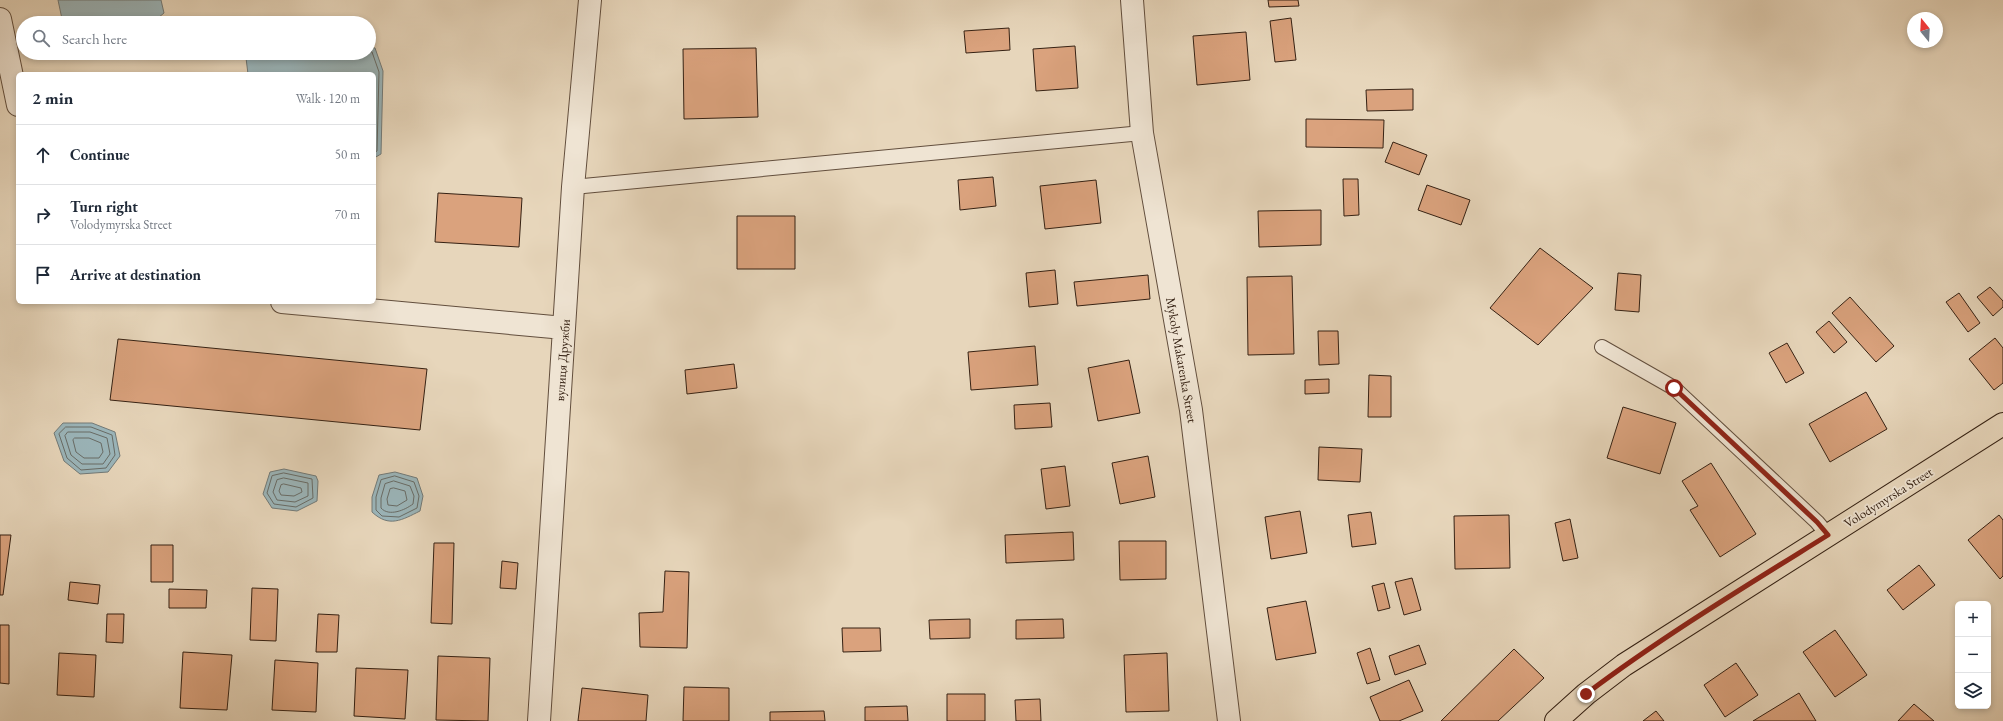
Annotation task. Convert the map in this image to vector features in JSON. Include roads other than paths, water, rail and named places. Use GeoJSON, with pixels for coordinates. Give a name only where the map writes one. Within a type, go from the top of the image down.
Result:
{"type":"FeatureCollection","features":[{"type":"Feature","properties":{"kind":"main road","name":"Volodymyrska Street"},"geometry":{"type":"LineString","coordinates":[[1556,721],[1586,694],[1624,665],[2003,424]]}},
{"type":"Feature","properties":{"kind":"street","name":"вулиця Дружби"},"geometry":{"type":"LineString","coordinates":[[540,721],[573,187],[590,0]]}},
{"type":"Feature","properties":{"kind":"street","name":"Mykoly Makarenka Street"},"geometry":{"type":"LineString","coordinates":[[1132,0],[1142,133],[1191,410],[1229,721]]}},
{"type":"Feature","properties":{"kind":"street"},"geometry":{"type":"LineString","coordinates":[[0,19],[16,95]]}},
{"type":"Feature","properties":{"kind":"street"},"geometry":{"type":"LineString","coordinates":[[304,304],[564,328]]}},
{"type":"Feature","properties":{"kind":"lane"},"geometry":{"type":"LineString","coordinates":[[573,187],[1142,133]]}},
{"type":"Feature","properties":{"kind":"lane"},"geometry":{"type":"LineString","coordinates":[[1602,347],[1674,388],[1817,522],[1828,535]]}},
{"type":"Feature","properties":{"kind":"water"},"geometry":{"type":"Polygon","coordinates":[[[58,0],[161,0],[164,13],[160,16],[61,16],[58,0]]]}},
{"type":"Feature","properties":{"kind":"water"},"geometry":{"type":"Polygon","coordinates":[[[376,51],[383,71],[381,154],[376,157],[376,72],[248,72],[246,60],[376,60],[376,51]]]}},
{"type":"Feature","properties":{"kind":"water"},"geometry":{"type":"Polygon","coordinates":[[[63,423],[92,423],[115,432],[120,456],[108,472],[80,474],[64,461],[54,433],[63,423]]]}},
{"type":"Feature","properties":{"kind":"water"},"geometry":{"type":"Polygon","coordinates":[[[284,469],[316,476],[318,481],[317,501],[297,511],[272,508],[263,494],[270,472],[284,469]]]}},
{"type":"Feature","properties":{"kind":"water"},"geometry":{"type":"Polygon","coordinates":[[[395,472],[417,478],[423,496],[420,511],[396,521],[390,521],[378,517],[372,512],[372,497],[379,475],[395,472]]]}}]}
